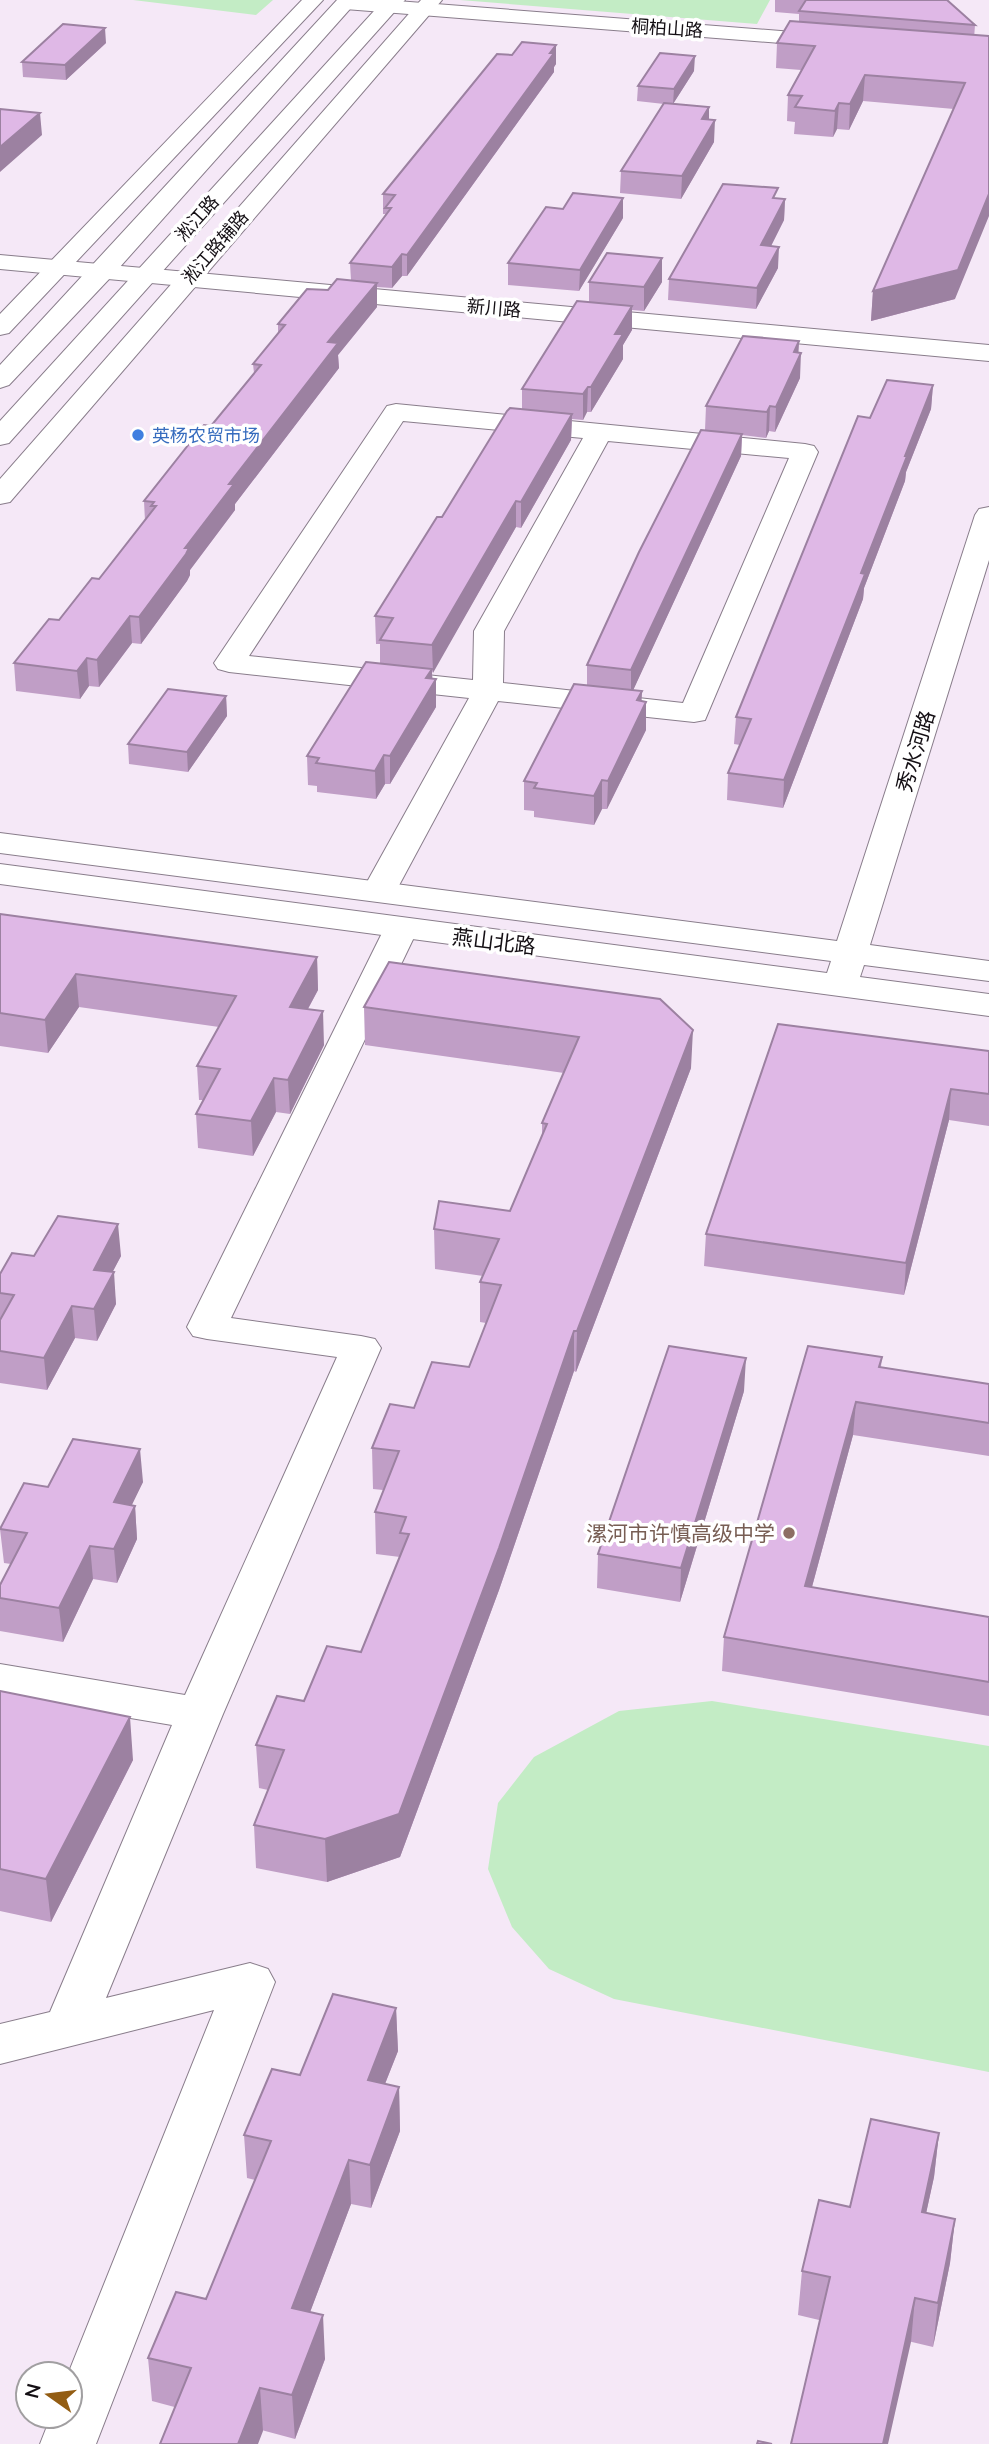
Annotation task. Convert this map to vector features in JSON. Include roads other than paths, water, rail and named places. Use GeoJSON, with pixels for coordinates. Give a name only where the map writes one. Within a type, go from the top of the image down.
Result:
{"type":"FeatureCollection","features":[{"type":"Feature","properties":{"kind":"street"},"geometry":{"type":"LineString","coordinates":[[0,328],[313,0]]}},
{"type":"Feature","properties":{"kind":"street","name":"桐柏山路"},"geometry":{"type":"LineString","coordinates":[[347,2],[428,5],[851,42]]}},
{"type":"Feature","properties":{"kind":"street","name":"淞江路"},"geometry":{"type":"LineString","coordinates":[[0,380],[102,272],[347,2]]}},
{"type":"Feature","properties":{"kind":"street","name":"淞江路"},"geometry":{"type":"LineString","coordinates":[[0,437],[392,3]]}},
{"type":"Feature","properties":{"kind":"street","name":"淞江路辅路"},"geometry":{"type":"LineString","coordinates":[[0,496],[428,5]]}},
{"type":"Feature","properties":{"kind":"street","name":"新川路"},"geometry":{"type":"LineString","coordinates":[[0,262],[989,353]]}},
{"type":"Feature","properties":{"kind":"street"},"geometry":{"type":"LineString","coordinates":[[396,412],[805,452],[694,713],[488,691],[229,663],[396,412]]}},
{"type":"Feature","properties":{"kind":"street"},"geometry":{"type":"LineString","coordinates":[[379,891],[488,691],[489,631],[600,432]]}},
{"type":"Feature","properties":{"kind":"street","name":"秀水河路"},"geometry":{"type":"LineString","coordinates":[[841,986],[989,515]]}},
{"type":"Feature","properties":{"kind":"street","name":"燕山北路"},"geometry":{"type":"LineString","coordinates":[[0,843],[989,971]]}},
{"type":"Feature","properties":{"kind":"street","name":"燕山北路"},"geometry":{"type":"LineString","coordinates":[[0,874],[989,1005]]}},
{"type":"Feature","properties":{"kind":"street"},"geometry":{"type":"LineString","coordinates":[[68,2027],[200,1714],[360,1348],[206,1327],[401,929]]}},
{"type":"Feature","properties":{"kind":"street"},"geometry":{"type":"LineString","coordinates":[[0,1680],[200,1714]]}},
{"type":"Feature","properties":{"kind":"street"},"geometry":{"type":"LineString","coordinates":[[0,2044],[250,1982],[68,2444]]}},
{"type":"Feature","properties":{"kind":"place","name":"英杨农贸市场"},"geometry":{"type":"Point","coordinates":[138,435]}},
{"type":"Feature","properties":{"kind":"place","name":"漯河市许慎高级中学"},"geometry":{"type":"Point","coordinates":[789,1533]}}]}
